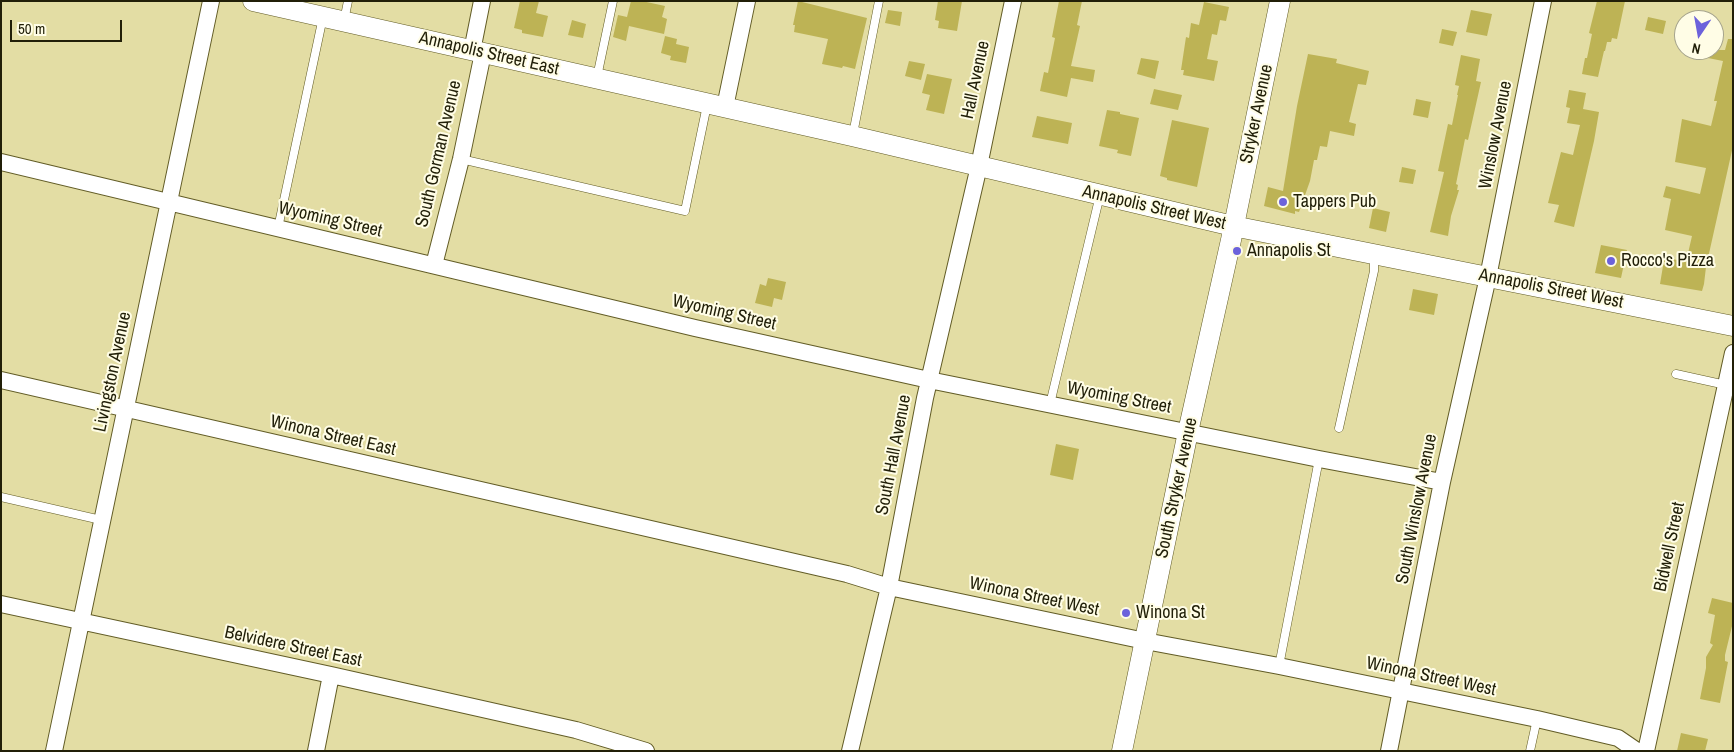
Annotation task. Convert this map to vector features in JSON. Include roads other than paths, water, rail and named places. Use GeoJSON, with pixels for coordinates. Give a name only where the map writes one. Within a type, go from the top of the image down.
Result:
{"type":"FeatureCollection","features":[{"type":"Feature","properties":{"kind":"street","name":"Livingston Avenue"},"geometry":{"type":"LineString","coordinates":[[54,751],[211,1]]}},
{"type":"Feature","properties":{"kind":"street","name":"Annapolis Street East"},"geometry":{"type":"LineString","coordinates":[[253,1],[716,105]]}},
{"type":"Feature","properties":{"kind":"street","name":"South Gorman Avenue"},"geometry":{"type":"LineString","coordinates":[[434,265],[461,159],[477,52],[482,1]]}},
{"type":"Feature","properties":{"kind":"street"},"geometry":{"type":"LineString","coordinates":[[716,105],[747,1]]}},
{"type":"Feature","properties":{"kind":"street","name":"Hall Avenue"},"geometry":{"type":"LineString","coordinates":[[979,166],[1013,1]]}},
{"type":"Feature","properties":{"kind":"street","name":"Stryker Avenue"},"geometry":{"type":"LineString","coordinates":[[1233,226],[1280,1]]}},
{"type":"Feature","properties":{"kind":"street","name":"Winslow Avenue"},"geometry":{"type":"LineString","coordinates":[[1488,277],[1543,1]]}},
{"type":"Feature","properties":{"kind":"street","name":"Annapolis Street West"},"geometry":{"type":"LineString","coordinates":[[716,105],[1233,226],[1733,326]]}},
{"type":"Feature","properties":{"kind":"street","name":"Wyoming Street"},"geometry":{"type":"LineString","coordinates":[[1,162],[695,328],[929,380],[1442,482]]}},
{"type":"Feature","properties":{"kind":"street","name":"South Hall Avenue"},"geometry":{"type":"LineString","coordinates":[[850,751],[890,587],[929,380],[979,166]]}},
{"type":"Feature","properties":{"kind":"street","name":"South Stryker Avenue"},"geometry":{"type":"LineString","coordinates":[[1122,751],[1233,226]]}},
{"type":"Feature","properties":{"kind":"street","name":"South Winslow Avenue"},"geometry":{"type":"LineString","coordinates":[[1389,751],[1442,482],[1488,277]]}},
{"type":"Feature","properties":{"kind":"street","name":"Bidwell Street"},"geometry":{"type":"LineString","coordinates":[[1646,751],[1733,353]]}},
{"type":"Feature","properties":{"kind":"street","name":"Winona Street East"},"geometry":{"type":"LineString","coordinates":[[1,380],[655,530]]}},
{"type":"Feature","properties":{"kind":"street","name":"Winona Street West"},"geometry":{"type":"LineString","coordinates":[[655,530],[848,574],[890,587],[1145,641],[1279,666],[1536,719],[1618,738],[1637,751]]}},
{"type":"Feature","properties":{"kind":"street","name":"Belvidere Street East"},"geometry":{"type":"LineString","coordinates":[[1,604],[576,730],[620,747],[646,751]]}},
{"type":"Feature","properties":{"kind":"street"},"geometry":{"type":"LineString","coordinates":[[316,751],[331,675]]}},
{"type":"Feature","properties":{"kind":"lane"},"geometry":{"type":"LineString","coordinates":[[344,22],[348,1]]}},
{"type":"Feature","properties":{"kind":"lane"},"geometry":{"type":"LineString","coordinates":[[597,79],[613,1]]}},
{"type":"Feature","properties":{"kind":"lane"},"geometry":{"type":"LineString","coordinates":[[852,136],[879,1]]}},
{"type":"Feature","properties":{"kind":"lane"},"geometry":{"type":"LineString","coordinates":[[278,228],[323,17]]}},
{"type":"Feature","properties":{"kind":"lane"},"geometry":{"type":"LineString","coordinates":[[461,159],[685,211],[716,105]]}},
{"type":"Feature","properties":{"kind":"lane"},"geometry":{"type":"LineString","coordinates":[[1050,404],[1100,195]]}},
{"type":"Feature","properties":{"kind":"lane"},"geometry":{"type":"LineString","coordinates":[[1339,428],[1374,270],[1374,253]]}},
{"type":"Feature","properties":{"kind":"lane"},"geometry":{"type":"LineString","coordinates":[[1676,374],[1726,385]]}},
{"type":"Feature","properties":{"kind":"lane"},"geometry":{"type":"LineString","coordinates":[[1279,666],[1319,459]]}},
{"type":"Feature","properties":{"kind":"lane"},"geometry":{"type":"LineString","coordinates":[[1,497],[101,520]]}},
{"type":"Feature","properties":{"kind":"lane"},"geometry":{"type":"LineString","coordinates":[[1530,751],[1536,719]]}},
{"type":"Feature","properties":{"kind":"place","name":"Tappers Pub"},"geometry":{"type":"Point","coordinates":[1283,202]}},
{"type":"Feature","properties":{"kind":"place","name":"Annapolis St"},"geometry":{"type":"Point","coordinates":[1237,251]}},
{"type":"Feature","properties":{"kind":"place","name":"Rocco's Pizza"},"geometry":{"type":"Point","coordinates":[1611,261]}},
{"type":"Feature","properties":{"kind":"place","name":"Winona St"},"geometry":{"type":"Point","coordinates":[1126,613]}}]}
